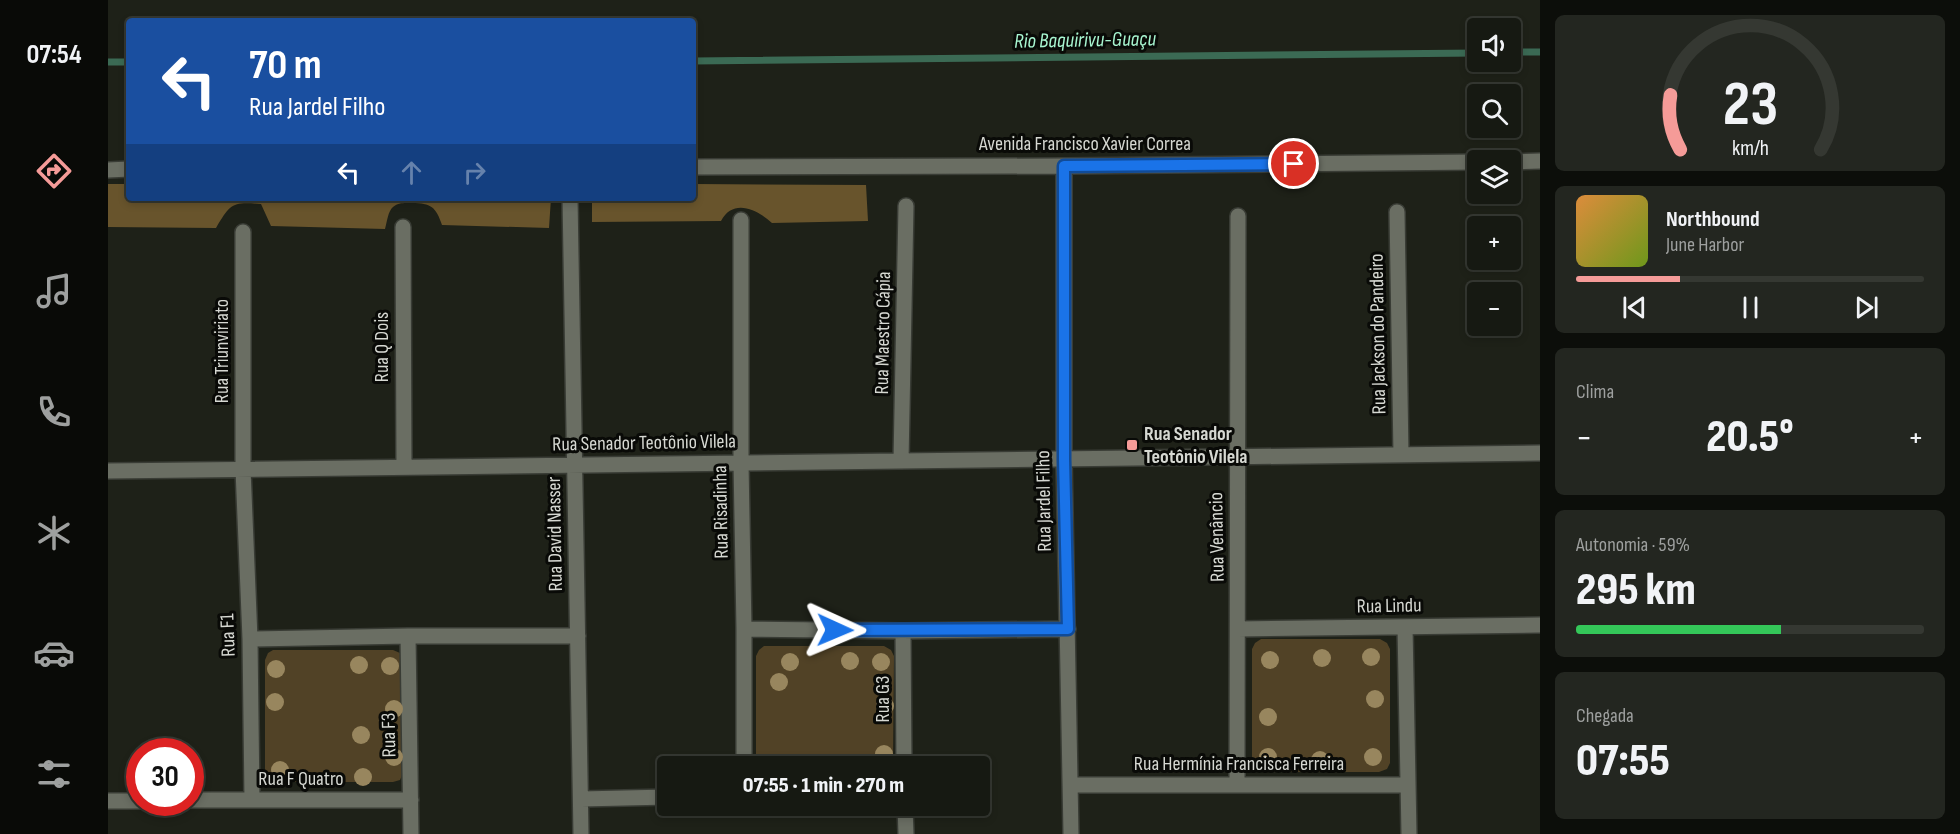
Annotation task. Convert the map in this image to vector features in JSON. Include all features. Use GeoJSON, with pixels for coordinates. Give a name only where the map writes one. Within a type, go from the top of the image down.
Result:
{"type":"FeatureCollection","features":[{"type":"Feature","properties":{"kind":"street"},"geometry":{"type":"LineString","coordinates":[[1521,162],[1540,161]]}},
{"type":"Feature","properties":{"kind":"street","name":"Avenida Francisco Xavier Correa"},"geometry":{"type":"LineString","coordinates":[[696,167],[1467,162]]}},
{"type":"Feature","properties":{"kind":"street","name":"Rua Jardel Filho"},"geometry":{"type":"LineString","coordinates":[[1064,166],[1064,459],[1071,834]]}},
{"type":"Feature","properties":{"kind":"street"},"geometry":{"type":"LineString","coordinates":[[108,170],[126,169]]}},
{"type":"Feature","properties":{"kind":"street","name":"Rua David Nasser"},"geometry":{"type":"LineString","coordinates":[[570,201],[581,834]]}},
{"type":"Feature","properties":{"kind":"street","name":"Rua Maestro Cápia"},"geometry":{"type":"LineString","coordinates":[[901,461],[906,206]]}},
{"type":"Feature","properties":{"kind":"street","name":"Rua Jackson do Pandeiro"},"geometry":{"type":"LineString","coordinates":[[1397,213],[1401,454]]}},
{"type":"Feature","properties":{"kind":"street","name":"Rua Venâncio"},"geometry":{"type":"LineString","coordinates":[[1237,785],[1238,216]]}},
{"type":"Feature","properties":{"kind":"street","name":"Rua Risadinha"},"geometry":{"type":"LineString","coordinates":[[741,220],[744,756]]}},
{"type":"Feature","properties":{"kind":"street","name":"Rua Q Dois"},"geometry":{"type":"LineString","coordinates":[[403,226],[404,467]]}},
{"type":"Feature","properties":{"kind":"street","name":"Rua Triunviriato"},"geometry":{"type":"LineString","coordinates":[[243,232],[243,469]]}},
{"type":"Feature","properties":{"kind":"street","name":"Rua Senador Teotônio Vilela"},"geometry":{"type":"LineString","coordinates":[[108,471],[1540,453]]}},
{"type":"Feature","properties":{"kind":"street","name":"Rua F1"},"geometry":{"type":"LineString","coordinates":[[243,469],[250,639],[252,800]]}},
{"type":"Feature","properties":{"kind":"street","name":"Rua Lindu"},"geometry":{"type":"LineString","coordinates":[[1238,629],[1540,625]]}},
{"type":"Feature","properties":{"kind":"street"},"geometry":{"type":"LineString","coordinates":[[1405,627],[1409,834]]}},
{"type":"Feature","properties":{"kind":"street"},"geometry":{"type":"LineString","coordinates":[[744,629],[903,631],[1068,629]]}},
{"type":"Feature","properties":{"kind":"street","name":"Rua G3"},"geometry":{"type":"LineString","coordinates":[[903,631],[904,756]]}},
{"type":"Feature","properties":{"kind":"street","name":"Rua F3"},"geometry":{"type":"LineString","coordinates":[[408,636],[411,834]]}},
{"type":"Feature","properties":{"kind":"street"},"geometry":{"type":"LineString","coordinates":[[250,639],[578,636]]}},
{"type":"Feature","properties":{"kind":"street","name":"Rua Hermínia Francisca Ferreira"},"geometry":{"type":"LineString","coordinates":[[1070,785],[1408,785]]}},
{"type":"Feature","properties":{"kind":"street"},"geometry":{"type":"LineString","coordinates":[[581,799],[657,796]]}},
{"type":"Feature","properties":{"kind":"street","name":"Rua F Quatro"},"geometry":{"type":"LineString","coordinates":[[204,800],[411,800]]}},
{"type":"Feature","properties":{"kind":"street"},"geometry":{"type":"LineString","coordinates":[[108,801],[126,801]]}},
{"type":"Feature","properties":{"kind":"street"},"geometry":{"type":"LineString","coordinates":[[905,816],[906,834]]}},
{"type":"Feature","properties":{"kind":"shaded area"},"geometry":{"type":"Polygon","coordinates":[[[108,184],[126,184],[126,201],[551,201],[549,228],[442,225],[432,207],[407,203],[397,204],[391,209],[385,229],[271,226],[261,204],[251,203],[233,206],[225,213],[216,228],[108,227],[108,184]]]}},
{"type":"Feature","properties":{"kind":"shaded area"},"geometry":{"type":"Polygon","coordinates":[[[696,184],[866,185],[868,221],[772,223],[752,210],[738,208],[726,214],[721,221],[592,222],[592,201],[696,201],[696,184]]]}},
{"type":"Feature","properties":{"kind":"shaded area"},"geometry":{"type":"Polygon","coordinates":[[[1261,639],[1380,639],[1387,643],[1390,649],[1390,763],[1387,769],[1379,772],[1260,772],[1252,761],[1252,649],[1261,639]]]}},
{"type":"Feature","properties":{"kind":"shaded area"},"geometry":{"type":"Polygon","coordinates":[[[764,646],[884,646],[891,650],[894,656],[893,756],[756,756],[756,656],[764,646]]]}},
{"type":"Feature","properties":{"kind":"shaded area"},"geometry":{"type":"Polygon","coordinates":[[[273,650],[393,650],[400,653],[403,659],[403,773],[400,780],[393,782],[273,782],[265,771],[265,660],[268,653],[273,650]]]}},
{"type":"Feature","properties":{"kind":"waterway","name":"Rio Baquirivu-Guaçu"},"geometry":{"type":"LineString","coordinates":[[1521,52],[1540,52]]}},
{"type":"Feature","properties":{"kind":"waterway","name":"Rio Baquirivu-Guaçu"},"geometry":{"type":"LineString","coordinates":[[696,61],[1467,53]]}},
{"type":"Feature","properties":{"kind":"waterway","name":"Rio Baquirivu-Guaçu"},"geometry":{"type":"LineString","coordinates":[[108,62],[126,62]]}},
{"type":"Feature","properties":{"kind":"place","name":"Rua Senador Teotônio Vilela"},"geometry":{"type":"Point","coordinates":[1132,445]}},
{"type":"Feature","properties":{"kind":"route"},"geometry":{"type":"LineString","coordinates":[[835,630],[1068,629],[1064,459],[1064,166],[1294,164]]}}]}
